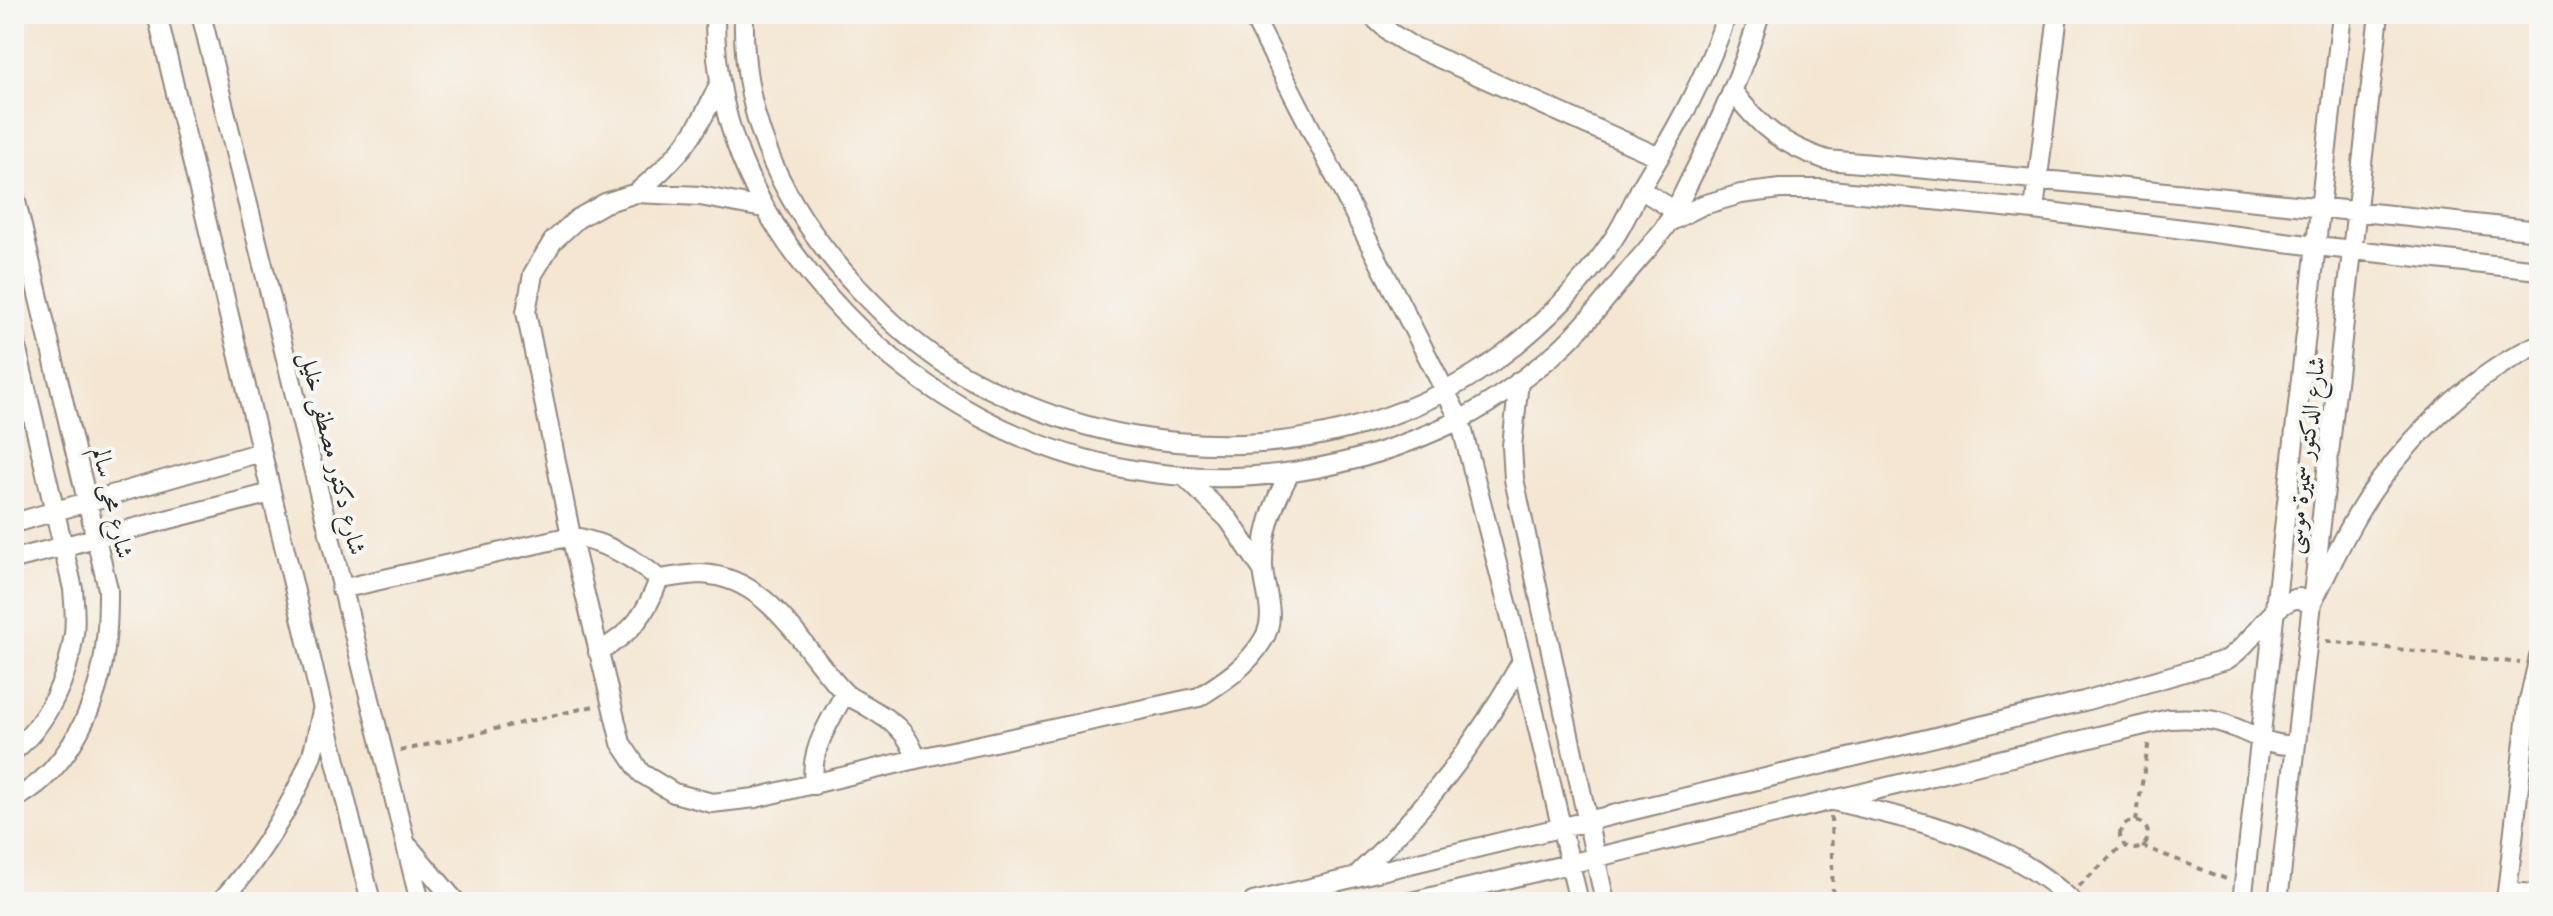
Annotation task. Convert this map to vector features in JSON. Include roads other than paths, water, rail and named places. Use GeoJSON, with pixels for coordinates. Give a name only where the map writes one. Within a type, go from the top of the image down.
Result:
{"type":"FeatureCollection","features":[{"type":"Feature","properties":{"kind":"street"},"geometry":{"type":"LineString","coordinates":[[157,14],[371,902]]}},
{"type":"Feature","properties":{"kind":"street","name":"شارع دكتور مصطفى خليل"},"geometry":{"type":"LineString","coordinates":[[201,14],[420,902]]}},
{"type":"Feature","properties":{"kind":"street"},"geometry":{"type":"LineString","coordinates":[[715,14],[720,82],[729,126],[763,208],[824,292],[864,334],[909,372],[965,409],[1024,439],[1087,461],[1145,472],[1237,477],[1290,473],[1352,460],[1402,445],[1460,420],[1555,354],[1595,312],[1671,217],[1707,148],[1760,14]]}},
{"type":"Feature","properties":{"kind":"street"},"geometry":{"type":"LineString","coordinates":[[744,14],[746,71],[754,111],[766,151],[783,188],[805,223],[841,269],[881,312],[925,350],[980,385],[1039,411],[1101,430],[1146,439],[1237,445],[1281,442],[1336,432],[1391,415],[1446,391],[1499,357],[1532,331],[1576,286],[1614,238],[1700,80],[1727,14]]}},
{"type":"Feature","properties":{"kind":"street"},"geometry":{"type":"LineString","coordinates":[[1252,14],[1460,420],[1522,661],[1579,902]]}},
{"type":"Feature","properties":{"kind":"street"},"geometry":{"type":"LineString","coordinates":[[1370,14],[1410,45],[1659,157]]}},
{"type":"Feature","properties":{"kind":"street"},"geometry":{"type":"LineString","coordinates":[[2034,210],[2058,14]]}},
{"type":"Feature","properties":{"kind":"street","name":"شارع الدكتور سميرة موسى"},"geometry":{"type":"LineString","coordinates":[[2243,894],[2342,14]]}},
{"type":"Feature","properties":{"kind":"street","name":"شارع الدكتور سميرة موسى"},"geometry":{"type":"LineString","coordinates":[[2278,902],[2379,14]]}},
{"type":"Feature","properties":{"kind":"street"},"geometry":{"type":"LineString","coordinates":[[636,193],[687,144],[706,114],[720,82]]}},
{"type":"Feature","properties":{"kind":"street"},"geometry":{"type":"LineString","coordinates":[[1732,90],[1750,115],[1773,135],[1799,150],[1827,160],[2037,178],[2165,194],[2539,231]]}},
{"type":"Feature","properties":{"kind":"street"},"geometry":{"type":"LineString","coordinates":[[1640,189],[1671,217]]}},
{"type":"Feature","properties":{"kind":"street"},"geometry":{"type":"LineString","coordinates":[[1671,217],[1741,194],[1780,189],[1820,189],[2034,210],[2316,246],[2539,270]]}},
{"type":"Feature","properties":{"kind":"street","name":"شارع محى سالم"},"geometry":{"type":"LineString","coordinates":[[14,193],[108,589],[106,642],[94,693],[80,732],[57,766],[14,799]]}},
{"type":"Feature","properties":{"kind":"street"},"geometry":{"type":"LineString","coordinates":[[763,208],[700,196],[636,193],[605,203],[586,213],[553,241],[533,274],[526,312],[571,536],[621,743],[641,773],[674,793],[712,803],[755,798],[1199,697],[1237,673],[1265,638],[1271,604],[1263,571],[1264,546],[1277,496],[1290,473]]}},
{"type":"Feature","properties":{"kind":"street"},"geometry":{"type":"LineString","coordinates":[[14,337],[73,589],[74,632],[65,674],[47,712],[26,741],[14,751]]}},
{"type":"Feature","properties":{"kind":"street"},"geometry":{"type":"LineString","coordinates":[[1253,902],[2084,701],[2226,660],[2244,647],[2276,609],[2295,599],[2311,605],[2377,484],[2421,431],[2472,386],[2539,344]]}},
{"type":"Feature","properties":{"kind":"street"},"geometry":{"type":"LineString","coordinates":[[1519,381],[1514,413],[1514,479],[1605,902]]}},
{"type":"Feature","properties":{"kind":"street"},"geometry":{"type":"LineString","coordinates":[[14,523],[261,452]]}},
{"type":"Feature","properties":{"kind":"street"},"geometry":{"type":"LineString","coordinates":[[1184,476],[1229,520],[1263,571]]}},
{"type":"Feature","properties":{"kind":"street"},"geometry":{"type":"LineString","coordinates":[[14,559],[271,493]]}},
{"type":"Feature","properties":{"kind":"street"},"geometry":{"type":"LineString","coordinates":[[341,589],[571,536],[618,550],[659,579],[701,574],[732,580],[780,614],[845,693],[898,726],[907,735],[916,759]]}},
{"type":"Feature","properties":{"kind":"street"},"geometry":{"type":"LineString","coordinates":[[598,652],[620,640],[637,623],[651,602],[659,579]]}},
{"type":"Feature","properties":{"kind":"street"},"geometry":{"type":"LineString","coordinates":[[1357,876],[1405,828],[1465,754],[1522,661]]}},
{"type":"Feature","properties":{"kind":"street"},"geometry":{"type":"LineString","coordinates":[[2538,661],[2528,705],[2507,896],[2538,895]]}},
{"type":"Feature","properties":{"kind":"street"},"geometry":{"type":"LineString","coordinates":[[814,785],[815,751],[845,693]]}},
{"type":"Feature","properties":{"kind":"street"},"geometry":{"type":"LineString","coordinates":[[220,902],[259,851],[287,807],[310,759],[323,709]]}},
{"type":"Feature","properties":{"kind":"street"},"geometry":{"type":"LineString","coordinates":[[1411,902],[2152,722],[2192,718],[2216,721],[2280,746],[2295,744]]}},
{"type":"Feature","properties":{"kind":"street"},"geometry":{"type":"LineString","coordinates":[[1830,800],[1969,836],[2029,866],[2070,899]]}},
{"type":"Feature","properties":{"kind":"street"},"geometry":{"type":"LineString","coordinates":[[404,842],[456,902]]}},
{"type":"Feature","properties":{"kind":"street"},"geometry":{"type":"LineString","coordinates":[[2538,902],[2539,888]]}},
{"type":"Feature","properties":{"kind":"street"},"geometry":{"type":"LineString","coordinates":[[1443,902],[1458,890]]}}]}
